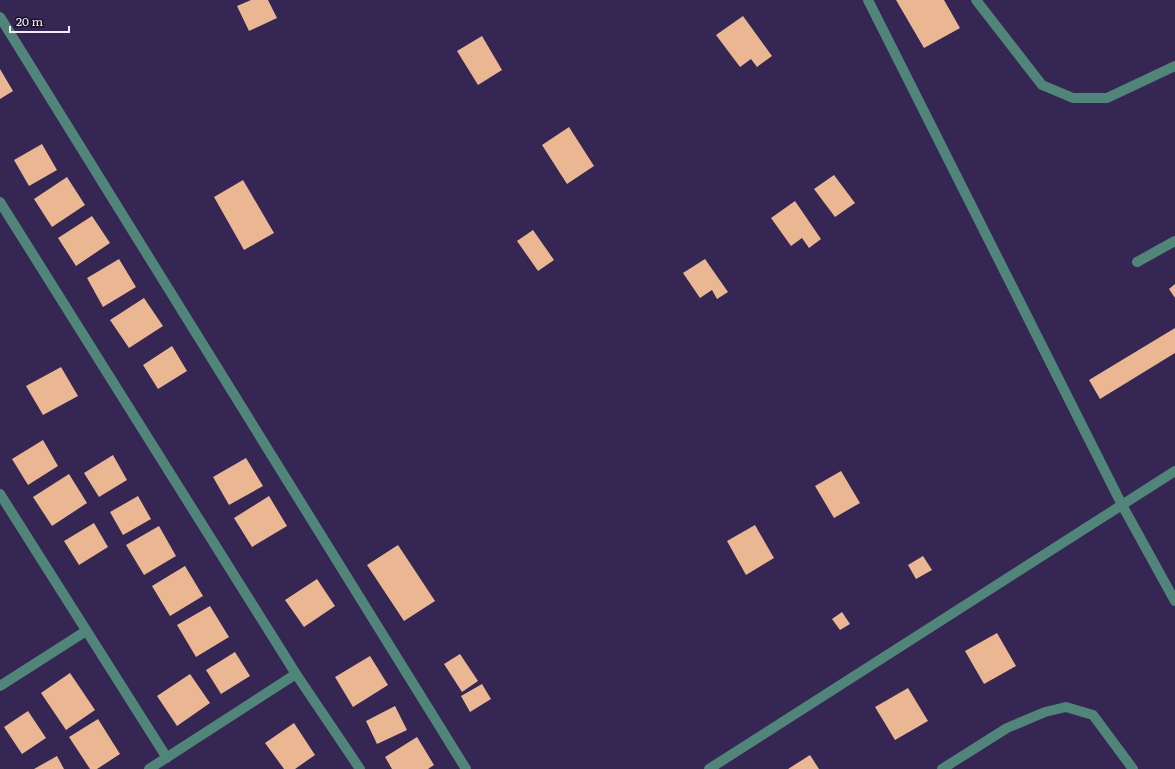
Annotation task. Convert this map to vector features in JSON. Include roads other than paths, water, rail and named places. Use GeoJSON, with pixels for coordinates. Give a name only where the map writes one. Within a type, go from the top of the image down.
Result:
{"type":"FeatureCollection","features":[{"type":"Feature","properties":{"kind":"street"},"geometry":{"type":"LineString","coordinates":[[868,0],[1122,505],[1175,601]]}},
{"type":"Feature","properties":{"kind":"street"},"geometry":{"type":"LineString","coordinates":[[976,0],[1042,85],[1072,98],[1107,98],[1175,66]]}},
{"type":"Feature","properties":{"kind":"street"},"geometry":{"type":"LineString","coordinates":[[0,18],[466,769]]}},
{"type":"Feature","properties":{"kind":"street"},"geometry":{"type":"LineString","coordinates":[[0,202],[296,674],[360,769]]}},
{"type":"Feature","properties":{"kind":"street"},"geometry":{"type":"LineString","coordinates":[[1137,262],[1175,241]]}},
{"type":"Feature","properties":{"kind":"street"},"geometry":{"type":"LineString","coordinates":[[708,769],[1175,471]]}},
{"type":"Feature","properties":{"kind":"street"},"geometry":{"type":"LineString","coordinates":[[0,494],[167,758]]}},
{"type":"Feature","properties":{"kind":"street"},"geometry":{"type":"LineString","coordinates":[[0,686],[86,631]]}},
{"type":"Feature","properties":{"kind":"street"},"geometry":{"type":"LineString","coordinates":[[149,769],[296,674]]}},
{"type":"Feature","properties":{"kind":"street"},"geometry":{"type":"LineString","coordinates":[[942,769],[1007,728],[1045,712],[1066,707],[1093,715],[1133,769]]}}]}
